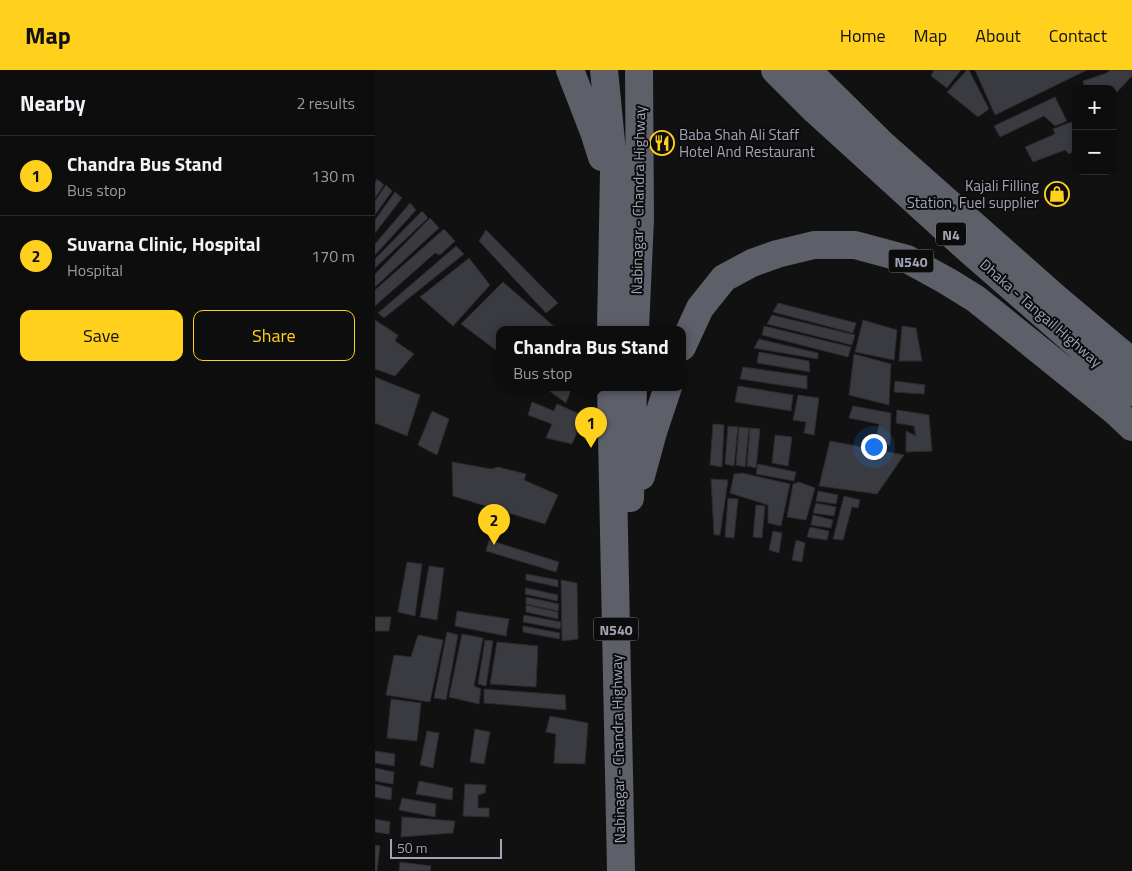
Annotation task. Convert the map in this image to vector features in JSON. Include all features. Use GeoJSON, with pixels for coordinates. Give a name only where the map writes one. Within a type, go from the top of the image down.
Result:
{"type":"FeatureCollection","features":[{"type":"Feature","properties":{"kind":"highway"},"geometry":{"type":"LineString","coordinates":[[570,70],[594,132],[613,197]]}},
{"type":"Feature","properties":{"kind":"highway","name":"Nabinagar - Chandra Highway"},"geometry":{"type":"LineString","coordinates":[[605,70],[614,172],[611,326]]}},
{"type":"Feature","properties":{"kind":"highway","name":"Nabinagar - Chandra Highway"},"geometry":{"type":"LineString","coordinates":[[635,326],[640,219],[639,70]]}},
{"type":"Feature","properties":{"kind":"highway","name":"Dhaka - Tangail Highway"},"geometry":{"type":"LineString","coordinates":[[775,70],[816,111],[955,238],[1132,392]]}},
{"type":"Feature","properties":{"kind":"highway","name":"Dhaka - Tangail Highway"},"geometry":{"type":"LineString","coordinates":[[807,70],[882,144],[1057,299],[1132,362]]}},
{"type":"Feature","properties":{"kind":"highway"},"geometry":{"type":"LineString","coordinates":[[831,70],[929,166],[1074,293],[1132,341]]}},
{"type":"Feature","properties":{"kind":"highway","name":"N540"},"geometry":{"type":"LineString","coordinates":[[686,339],[700,308],[724,278],[752,263],[814,245],[855,245],[907,259],[976,299],[1108,405],[1132,427]]}},
{"type":"Feature","properties":{"kind":"highway","name":"Nabinagar - Chandra Highway"},"geometry":{"type":"LineString","coordinates":[[611,391],[621,871]]}},
{"type":"Feature","properties":{"kind":"highway","name":"Nabinagar - Chandra Highway"},"geometry":{"type":"LineString","coordinates":[[633,391],[630,519],[636,871]]}},
{"type":"Feature","properties":{"kind":"highway","name":"N540"},"geometry":{"type":"LineString","coordinates":[[630,519],[653,432],[668,391]]}},
{"type":"Feature","properties":{"kind":"building"},"geometry":{"type":"Polygon","coordinates":[[[934,70],[961,70],[947,88],[931,76],[934,70]]]}},
{"type":"Feature","properties":{"kind":"building"},"geometry":{"type":"Polygon","coordinates":[[[969,70],[989,109],[978,117],[947,92],[969,70]]]}},
{"type":"Feature","properties":{"kind":"building"},"geometry":{"type":"Polygon","coordinates":[[[975,70],[1087,70],[995,115],[975,70]]]}},
{"type":"Feature","properties":{"kind":"building"},"geometry":{"type":"Polygon","coordinates":[[[1110,70],[1132,70],[1132,76],[1117,92],[1117,85],[1084,85],[1083,81],[1107,73],[1110,70]]]}},
{"type":"Feature","properties":{"kind":"building"},"geometry":{"type":"Polygon","coordinates":[[[1055,97],[1067,121],[1055,126],[1044,116],[1000,137],[994,126],[1055,97]]]}},
{"type":"Feature","properties":{"kind":"building"},"geometry":{"type":"Polygon","coordinates":[[[1071,122],[1072,152],[1069,154],[1065,150],[1033,162],[1025,147],[1055,134],[1053,129],[1071,122]]]}},
{"type":"Feature","properties":{"kind":"building"},"geometry":{"type":"Polygon","coordinates":[[[377,179],[384,185],[375,198],[375,183],[377,179]]]}},
{"type":"Feature","properties":{"kind":"building"},"geometry":{"type":"Polygon","coordinates":[[[386,185],[392,191],[375,215],[375,201],[386,185]]]}},
{"type":"Feature","properties":{"kind":"building"},"geometry":{"type":"Polygon","coordinates":[[[395,192],[402,198],[375,233],[375,220],[395,192]]]}},
{"type":"Feature","properties":{"kind":"building"},"geometry":{"type":"Polygon","coordinates":[[[410,203],[416,210],[375,255],[375,244],[410,203]]]}},
{"type":"Feature","properties":{"kind":"building"},"geometry":{"type":"Polygon","coordinates":[[[422,211],[428,218],[375,268],[375,259],[422,211]]]}},
{"type":"Feature","properties":{"kind":"building"},"geometry":{"type":"Polygon","coordinates":[[[430,218],[439,228],[375,287],[375,274],[430,218]]]}},
{"type":"Feature","properties":{"kind":"building"},"geometry":{"type":"Polygon","coordinates":[[[444,229],[455,241],[440,255],[435,253],[375,306],[375,290],[444,229]]]}},
{"type":"Feature","properties":{"kind":"building"},"geometry":{"type":"Polygon","coordinates":[[[486,230],[558,303],[546,313],[479,241],[486,230]]]}},
{"type":"Feature","properties":{"kind":"building"},"geometry":{"type":"Polygon","coordinates":[[[456,246],[464,254],[384,318],[378,313],[456,246]]]}},
{"type":"Feature","properties":{"kind":"building"},"geometry":{"type":"Polygon","coordinates":[[[469,258],[490,285],[453,326],[420,297],[469,258]]]}},
{"type":"Feature","properties":{"kind":"building"},"geometry":{"type":"Polygon","coordinates":[[[503,282],[554,326],[496,326],[496,350],[461,324],[503,282]]]}},
{"type":"Feature","properties":{"kind":"building"},"geometry":{"type":"Polygon","coordinates":[[[778,303],[856,323],[853,333],[773,312],[778,303]]]}},
{"type":"Feature","properties":{"kind":"building"},"geometry":{"type":"Polygon","coordinates":[[[772,315],[855,335],[852,345],[767,324],[772,315]]]}},
{"type":"Feature","properties":{"kind":"building"},"geometry":{"type":"Polygon","coordinates":[[[375,320],[398,335],[395,341],[414,354],[395,376],[375,369],[375,320]]]}},
{"type":"Feature","properties":{"kind":"building"},"geometry":{"type":"Polygon","coordinates":[[[863,320],[897,330],[894,360],[855,352],[863,320]]]}},
{"type":"Feature","properties":{"kind":"building"},"geometry":{"type":"Polygon","coordinates":[[[764,326],[851,347],[848,357],[762,335],[764,326]]]}},
{"type":"Feature","properties":{"kind":"building"},"geometry":{"type":"Polygon","coordinates":[[[902,326],[916,328],[922,361],[899,361],[902,326]]]}},
{"type":"Feature","properties":{"kind":"building"},"geometry":{"type":"Polygon","coordinates":[[[759,339],[818,353],[818,359],[754,348],[759,339]]]}},
{"type":"Feature","properties":{"kind":"building"},"geometry":{"type":"Polygon","coordinates":[[[759,352],[809,361],[810,372],[757,363],[759,352]]]}},
{"type":"Feature","properties":{"kind":"building"},"geometry":{"type":"Polygon","coordinates":[[[854,354],[891,364],[889,405],[849,395],[854,354]]]}},
{"type":"Feature","properties":{"kind":"building"},"geometry":{"type":"Polygon","coordinates":[[[743,367],[807,376],[807,389],[740,379],[743,367]]]}},
{"type":"Feature","properties":{"kind":"building"},"geometry":{"type":"Polygon","coordinates":[[[375,377],[420,395],[407,436],[375,423],[375,377]]]}},
{"type":"Feature","properties":{"kind":"building"},"geometry":{"type":"Polygon","coordinates":[[[895,381],[925,385],[924,394],[894,392],[895,381]]]}},
{"type":"Feature","properties":{"kind":"building"},"geometry":{"type":"Polygon","coordinates":[[[738,386],[793,395],[791,411],[735,402],[738,386]]]}},
{"type":"Feature","properties":{"kind":"building"},"geometry":{"type":"Polygon","coordinates":[[[550,391],[570,391],[566,403],[550,391]]]}},
{"type":"Feature","properties":{"kind":"building"},"geometry":{"type":"Polygon","coordinates":[[[798,395],[819,398],[814,435],[804,433],[806,422],[793,420],[798,395]]]}},
{"type":"Feature","properties":{"kind":"building"},"geometry":{"type":"Polygon","coordinates":[[[532,402],[554,411],[557,404],[584,416],[572,444],[546,438],[552,424],[528,415],[532,402]]]}},
{"type":"Feature","properties":{"kind":"building"},"geometry":{"type":"Polygon","coordinates":[[[853,406],[891,413],[890,445],[875,443],[879,424],[849,418],[853,406]]]}},
{"type":"Feature","properties":{"kind":"building"},"geometry":{"type":"Polygon","coordinates":[[[897,410],[929,415],[932,451],[906,452],[906,431],[916,436],[914,426],[896,423],[897,410]]]}},
{"type":"Feature","properties":{"kind":"building"},"geometry":{"type":"Polygon","coordinates":[[[432,411],[449,419],[437,455],[418,445],[432,411]]]}},
{"type":"Feature","properties":{"kind":"building"},"geometry":{"type":"Polygon","coordinates":[[[713,424],[724,425],[722,467],[710,465],[713,424]]]}},
{"type":"Feature","properties":{"kind":"building"},"geometry":{"type":"Polygon","coordinates":[[[728,426],[738,427],[734,466],[725,464],[728,426]]]}},
{"type":"Feature","properties":{"kind":"building"},"geometry":{"type":"Polygon","coordinates":[[[739,427],[749,428],[745,467],[736,465],[739,427]]]}},
{"type":"Feature","properties":{"kind":"building"},"geometry":{"type":"Polygon","coordinates":[[[750,428],[760,429],[756,468],[747,466],[750,428]]]}},
{"type":"Feature","properties":{"kind":"building"},"geometry":{"type":"Polygon","coordinates":[[[775,435],[792,437],[788,466],[772,463],[775,435]]]}},
{"type":"Feature","properties":{"kind":"building"},"geometry":{"type":"Polygon","coordinates":[[[830,441],[904,455],[877,494],[819,486],[830,441]]]}},
{"type":"Feature","properties":{"kind":"building"},"geometry":{"type":"Polygon","coordinates":[[[452,462],[491,469],[498,467],[526,474],[524,480],[558,495],[545,524],[453,496],[452,462]]]}},
{"type":"Feature","properties":{"kind":"building"},"geometry":{"type":"Polygon","coordinates":[[[758,464],[796,472],[794,481],[756,474],[758,464]]]}},
{"type":"Feature","properties":{"kind":"building"},"geometry":{"type":"Polygon","coordinates":[[[742,473],[790,484],[781,526],[768,523],[768,505],[730,493],[734,474],[742,473]]]}},
{"type":"Feature","properties":{"kind":"building"},"geometry":{"type":"Polygon","coordinates":[[[711,479],[728,480],[720,535],[714,535],[711,479]]]}},
{"type":"Feature","properties":{"kind":"building"},"geometry":{"type":"Polygon","coordinates":[[[799,482],[815,488],[806,520],[787,517],[793,484],[799,482]]]}},
{"type":"Feature","properties":{"kind":"building"},"geometry":{"type":"Polygon","coordinates":[[[818,491],[838,495],[836,504],[816,501],[818,491]]]}},
{"type":"Feature","properties":{"kind":"building"},"geometry":{"type":"Polygon","coordinates":[[[844,496],[860,500],[858,508],[852,507],[843,540],[833,539],[844,496]]]}},
{"type":"Feature","properties":{"kind":"building"},"geometry":{"type":"Polygon","coordinates":[[[728,498],[738,499],[734,538],[725,537],[728,498]]]}},
{"type":"Feature","properties":{"kind":"building"},"geometry":{"type":"Polygon","coordinates":[[[816,503],[836,507],[834,516],[813,513],[816,503]]]}},
{"type":"Feature","properties":{"kind":"building"},"geometry":{"type":"Polygon","coordinates":[[[756,505],[765,506],[762,538],[753,537],[756,505]]]}},
{"type":"Feature","properties":{"kind":"building"},"geometry":{"type":"Polygon","coordinates":[[[813,515],[833,520],[831,528],[811,525],[813,515]]]}},
{"type":"Feature","properties":{"kind":"building"},"geometry":{"type":"Polygon","coordinates":[[[810,527],[829,531],[827,540],[807,537],[810,527]]]}},
{"type":"Feature","properties":{"kind":"building"},"geometry":{"type":"Polygon","coordinates":[[[773,531],[782,533],[779,553],[769,550],[773,531]]]}},
{"type":"Feature","properties":{"kind":"building"},"geometry":{"type":"Polygon","coordinates":[[[489,540],[559,562],[556,572],[486,551],[489,540]]]}},
{"type":"Feature","properties":{"kind":"building"},"geometry":{"type":"Polygon","coordinates":[[[796,540],[805,543],[802,562],[792,560],[796,540]]]}},
{"type":"Feature","properties":{"kind":"building"},"geometry":{"type":"Polygon","coordinates":[[[407,562],[422,564],[415,616],[398,612],[407,562]]]}},
{"type":"Feature","properties":{"kind":"building"},"geometry":{"type":"Polygon","coordinates":[[[429,566],[444,568],[437,620],[420,617],[429,566]]]}},
{"type":"Feature","properties":{"kind":"building"},"geometry":{"type":"Polygon","coordinates":[[[526,574],[558,580],[558,587],[526,580],[526,574]]]}},
{"type":"Feature","properties":{"kind":"building"},"geometry":{"type":"Polygon","coordinates":[[[561,580],[577,583],[578,639],[562,641],[561,580]]]}},
{"type":"Feature","properties":{"kind":"building"},"geometry":{"type":"Polygon","coordinates":[[[526,588],[558,595],[557,601],[525,594],[526,588]]]}},
{"type":"Feature","properties":{"kind":"building"},"geometry":{"type":"Polygon","coordinates":[[[526,597],[559,604],[558,611],[526,604],[526,597]]]}},
{"type":"Feature","properties":{"kind":"building"},"geometry":{"type":"Polygon","coordinates":[[[526,605],[558,612],[558,619],[526,612],[526,605]]]}},
{"type":"Feature","properties":{"kind":"building"},"geometry":{"type":"Polygon","coordinates":[[[457,611],[509,619],[506,636],[455,626],[457,611]]]}},
{"type":"Feature","properties":{"kind":"building"},"geometry":{"type":"Polygon","coordinates":[[[524,615],[561,622],[560,629],[523,622],[524,615]]]}},
{"type":"Feature","properties":{"kind":"building"},"geometry":{"type":"Polygon","coordinates":[[[375,617],[391,617],[389,631],[375,631],[375,617]]]}},
{"type":"Feature","properties":{"kind":"building"},"geometry":{"type":"Polygon","coordinates":[[[523,626],[560,633],[559,639],[523,632],[523,626]]]}},
{"type":"Feature","properties":{"kind":"building"},"geometry":{"type":"Polygon","coordinates":[[[447,632],[458,635],[446,700],[434,698],[447,632]]]}},
{"type":"Feature","properties":{"kind":"building"},"geometry":{"type":"Polygon","coordinates":[[[462,634],[483,638],[474,686],[481,689],[479,704],[449,697],[462,634]]]}},
{"type":"Feature","properties":{"kind":"building"},"geometry":{"type":"Polygon","coordinates":[[[418,635],[443,640],[430,702],[386,695],[394,655],[411,657],[418,635]]]}},
{"type":"Feature","properties":{"kind":"building"},"geometry":{"type":"Polygon","coordinates":[[[485,640],[493,641],[486,686],[478,684],[485,640]]]}},
{"type":"Feature","properties":{"kind":"building"},"geometry":{"type":"Polygon","coordinates":[[[497,642],[538,646],[536,687],[490,684],[497,642]]]}},
{"type":"Feature","properties":{"kind":"building"},"geometry":{"type":"Polygon","coordinates":[[[484,689],[565,695],[566,710],[484,703],[484,689]]]}},
{"type":"Feature","properties":{"kind":"building"},"geometry":{"type":"Polygon","coordinates":[[[391,699],[421,703],[417,741],[387,738],[391,699]]]}},
{"type":"Feature","properties":{"kind":"building"},"geometry":{"type":"Polygon","coordinates":[[[550,716],[588,723],[585,764],[554,763],[556,734],[546,732],[550,716]]]}},
{"type":"Feature","properties":{"kind":"building"},"geometry":{"type":"Polygon","coordinates":[[[475,729],[490,732],[484,764],[470,762],[475,729]]]}},
{"type":"Feature","properties":{"kind":"building"},"geometry":{"type":"Polygon","coordinates":[[[427,731],[439,733],[433,768],[420,765],[427,731]]]}},
{"type":"Feature","properties":{"kind":"building"},"geometry":{"type":"Polygon","coordinates":[[[375,751],[395,754],[394,766],[375,763],[375,751]]]}},
{"type":"Feature","properties":{"kind":"building"},"geometry":{"type":"Polygon","coordinates":[[[375,768],[394,772],[393,784],[375,781],[375,768]]]}},
{"type":"Feature","properties":{"kind":"building"},"geometry":{"type":"Polygon","coordinates":[[[419,781],[453,788],[452,800],[416,794],[419,781]]]}},
{"type":"Feature","properties":{"kind":"building"},"geometry":{"type":"Polygon","coordinates":[[[375,784],[392,788],[391,800],[375,797],[375,784]]]}},
{"type":"Feature","properties":{"kind":"building"},"geometry":{"type":"Polygon","coordinates":[[[465,784],[486,785],[485,793],[478,795],[478,808],[489,808],[489,817],[463,816],[465,784]]]}},
{"type":"Feature","properties":{"kind":"building"},"geometry":{"type":"Polygon","coordinates":[[[402,798],[436,804],[435,817],[399,810],[402,798]]]}},
{"type":"Feature","properties":{"kind":"building"},"geometry":{"type":"Polygon","coordinates":[[[402,817],[455,821],[453,833],[401,837],[402,817]]]}},
{"type":"Feature","properties":{"kind":"building"},"geometry":{"type":"Polygon","coordinates":[[[375,819],[390,822],[389,834],[375,832],[375,819]]]}},
{"type":"Feature","properties":{"kind":"building"},"geometry":{"type":"Polygon","coordinates":[[[375,845],[380,846],[377,871],[375,871],[375,845]]]}},
{"type":"Feature","properties":{"kind":"building"},"geometry":{"type":"Polygon","coordinates":[[[400,862],[431,866],[430,871],[399,871],[400,862]]]}},
{"type":"Feature","properties":{"kind":"place","name":"Baba Shah Ali Staff Hotel And Restaurant"},"geometry":{"type":"Point","coordinates":[662,143]}},
{"type":"Feature","properties":{"kind":"place","name":"Kajali Filling Station, Fuel supplier"},"geometry":{"type":"Point","coordinates":[1057,194]}},
{"type":"Feature","properties":{"kind":"place","name":"Chandra Bus Stand"},"geometry":{"type":"Point","coordinates":[591,448]}},
{"type":"Feature","properties":{"kind":"place","name":"Suvarna Clinic, Hospital"},"geometry":{"type":"Point","coordinates":[494,545]}}]}
